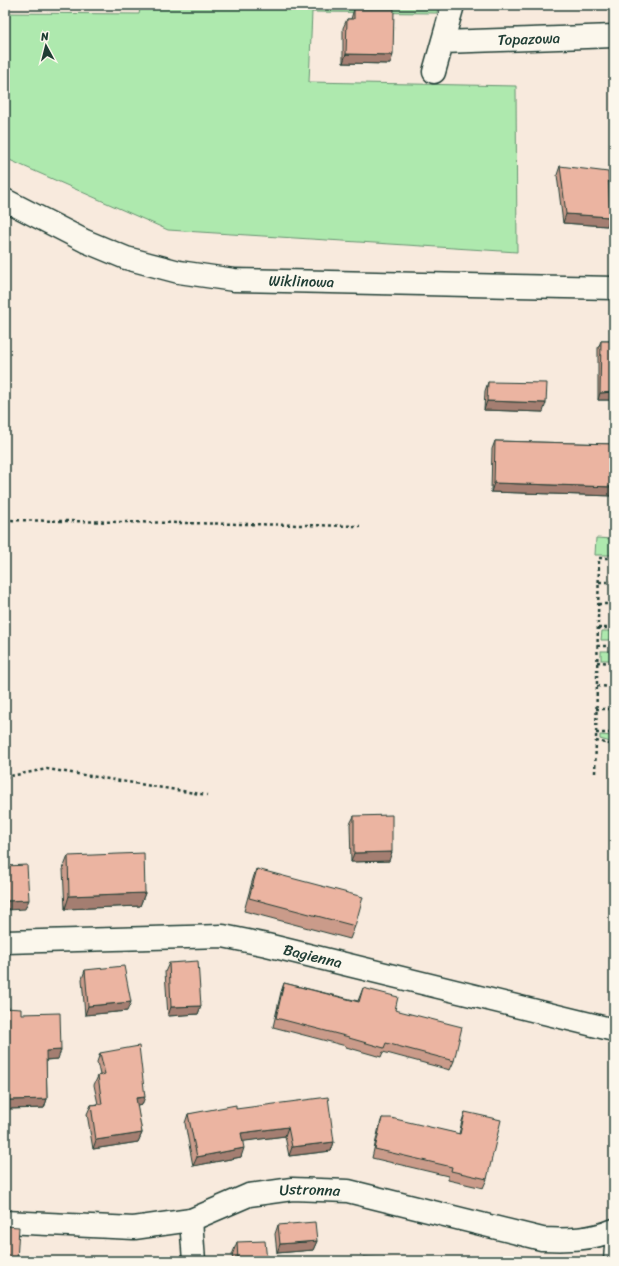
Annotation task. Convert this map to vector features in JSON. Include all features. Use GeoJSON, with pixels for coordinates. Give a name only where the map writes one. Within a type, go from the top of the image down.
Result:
{"type":"FeatureCollection","features":[{"type":"Feature","properties":{"kind":"street"},"geometry":{"type":"LineString","coordinates":[[434,72],[453,5]]}},
{"type":"Feature","properties":{"kind":"street","name":"Topazowa"},"geometry":{"type":"LineString","coordinates":[[443,42],[614,36]]}},
{"type":"Feature","properties":{"kind":"street","name":"Wiklinowa"},"geometry":{"type":"LineString","coordinates":[[5,200],[85,241],[126,258],[179,272],[234,280],[614,288]]}},
{"type":"Feature","properties":{"kind":"street","name":"Bagienna"},"geometry":{"type":"LineString","coordinates":[[5,942],[223,936],[267,945],[614,1030]]}},
{"type":"Feature","properties":{"kind":"street","name":"Ustronna"},"geometry":{"type":"LineString","coordinates":[[5,1222],[134,1228],[191,1220],[249,1195],[292,1189],[348,1191],[542,1238],[568,1240],[590,1237],[613,1231]]}},
{"type":"Feature","properties":{"kind":"street"},"geometry":{"type":"LineString","coordinates":[[191,1220],[194,1261]]}},
{"type":"Feature","properties":{"kind":"lane"},"geometry":{"type":"LineString","coordinates":[[610,1261],[613,1231]]}},
{"type":"Feature","properties":{"kind":"path"},"geometry":{"type":"LineString","coordinates":[[5,520],[360,526]]}},
{"type":"Feature","properties":{"kind":"path"},"geometry":{"type":"LineString","coordinates":[[595,773],[599,558],[614,558]]}},
{"type":"Feature","properties":{"kind":"path"},"geometry":{"type":"LineString","coordinates":[[599,582],[614,582]]}},
{"type":"Feature","properties":{"kind":"path"},"geometry":{"type":"LineString","coordinates":[[598,604],[614,604]]}},
{"type":"Feature","properties":{"kind":"path"},"geometry":{"type":"LineString","coordinates":[[598,628],[614,628]]}},
{"type":"Feature","properties":{"kind":"path"},"geometry":{"type":"LineString","coordinates":[[598,646],[614,646]]}},
{"type":"Feature","properties":{"kind":"path"},"geometry":{"type":"LineString","coordinates":[[597,662],[614,663]]}},
{"type":"Feature","properties":{"kind":"path"},"geometry":{"type":"LineString","coordinates":[[597,686],[614,685],[614,690]]}},
{"type":"Feature","properties":{"kind":"path"},"geometry":{"type":"LineString","coordinates":[[596,709],[614,707],[614,712]]}},
{"type":"Feature","properties":{"kind":"path"},"geometry":{"type":"LineString","coordinates":[[596,733],[614,733]]}},
{"type":"Feature","properties":{"kind":"path"},"geometry":{"type":"LineString","coordinates":[[596,741],[614,745]]}},
{"type":"Feature","properties":{"kind":"path"},"geometry":{"type":"LineString","coordinates":[[5,777],[47,769],[207,795]]}},
{"type":"Feature","properties":{"kind":"green space"},"geometry":{"type":"Polygon","coordinates":[[[141,5],[438,5],[437,13],[312,12],[309,82],[516,86],[517,252],[168,230],[5,158],[5,13],[139,14],[141,5]]]}},
{"type":"Feature","properties":{"kind":"green space"},"geometry":{"type":"Polygon","coordinates":[[[596,538],[614,539],[614,555],[595,555],[596,538]]]}},
{"type":"Feature","properties":{"kind":"green space"},"geometry":{"type":"Polygon","coordinates":[[[602,631],[614,631],[614,640],[601,640],[602,631]]]}},
{"type":"Feature","properties":{"kind":"green space"},"geometry":{"type":"Polygon","coordinates":[[[601,651],[614,651],[614,660],[601,660],[601,651]]]}},
{"type":"Feature","properties":{"kind":"green space"},"geometry":{"type":"Polygon","coordinates":[[[600,735],[614,736],[614,743],[600,739],[600,735]]]}},
{"type":"Feature","properties":{"kind":"building"},"geometry":{"type":"Polygon","coordinates":[[[354,9],[394,9],[393,55],[346,54],[347,19],[354,19],[354,9]]]}},
{"type":"Feature","properties":{"kind":"building"},"geometry":{"type":"Polygon","coordinates":[[[560,166],[608,172],[610,217],[566,214],[560,166]]]}},
{"type":"Feature","properties":{"kind":"building"},"geometry":{"type":"Polygon","coordinates":[[[601,341],[614,341],[614,392],[600,393],[601,341]]]}},
{"type":"Feature","properties":{"kind":"building"},"geometry":{"type":"Polygon","coordinates":[[[488,382],[547,383],[546,403],[487,401],[488,382]]]}},
{"type":"Feature","properties":{"kind":"building"},"geometry":{"type":"Polygon","coordinates":[[[495,441],[614,444],[614,487],[494,483],[495,441]]]}},
{"type":"Feature","properties":{"kind":"building"},"geometry":{"type":"Polygon","coordinates":[[[392,815],[392,852],[354,853],[354,816],[392,815]]]}},
{"type":"Feature","properties":{"kind":"building"},"geometry":{"type":"Polygon","coordinates":[[[144,853],[145,893],[69,896],[68,856],[144,853]]]}},
{"type":"Feature","properties":{"kind":"building"},"geometry":{"type":"Polygon","coordinates":[[[27,865],[29,900],[5,901],[5,866],[27,865]]]}},
{"type":"Feature","properties":{"kind":"building"},"geometry":{"type":"Polygon","coordinates":[[[257,869],[363,897],[355,926],[249,898],[257,869]]]}},
{"type":"Feature","properties":{"kind":"building"},"geometry":{"type":"Polygon","coordinates":[[[198,961],[201,1006],[171,1007],[169,963],[198,961]]]}},
{"type":"Feature","properties":{"kind":"building"},"geometry":{"type":"Polygon","coordinates":[[[124,966],[131,1002],[88,1006],[85,970],[124,966]]]}},
{"type":"Feature","properties":{"kind":"building"},"geometry":{"type":"Polygon","coordinates":[[[284,983],[359,1002],[363,988],[398,997],[395,1010],[462,1027],[454,1061],[386,1043],[384,1048],[349,1037],[276,1018],[284,983]]]}},
{"type":"Feature","properties":{"kind":"building"},"geometry":{"type":"Polygon","coordinates":[[[5,1008],[21,1009],[21,1014],[60,1013],[61,1050],[46,1051],[47,1099],[9,1100],[9,1092],[5,1092],[5,1008]]]}},
{"type":"Feature","properties":{"kind":"building"},"geometry":{"type":"Polygon","coordinates":[[[139,1046],[145,1097],[136,1098],[142,1133],[96,1140],[91,1105],[102,1104],[98,1076],[105,1074],[100,1053],[139,1046]]]}},
{"type":"Feature","properties":{"kind":"building"},"geometry":{"type":"Polygon","coordinates":[[[328,1097],[334,1142],[292,1147],[288,1127],[241,1133],[244,1148],[197,1157],[188,1114],[236,1105],[236,1109],[328,1097]]]}},
{"type":"Feature","properties":{"kind":"building"},"geometry":{"type":"Polygon","coordinates":[[[465,1112],[501,1120],[487,1179],[451,1171],[452,1167],[375,1149],[382,1118],[391,1118],[460,1134],[465,1112]]]}},
{"type":"Feature","properties":{"kind":"building"},"geometry":{"type":"Polygon","coordinates":[[[315,1222],[317,1241],[280,1244],[278,1225],[315,1222]]]}},
{"type":"Feature","properties":{"kind":"building"},"geometry":{"type":"Polygon","coordinates":[[[5,1226],[19,1227],[17,1261],[5,1261],[5,1226]]]}},
{"type":"Feature","properties":{"kind":"building"},"geometry":{"type":"Polygon","coordinates":[[[265,1241],[267,1261],[238,1261],[237,1242],[265,1241]]]}},
{"type":"Feature","properties":{"kind":"building"},"geometry":{"type":"Polygon","coordinates":[[[363,1257],[398,1260],[398,1261],[363,1261],[363,1257]]]}}]}
